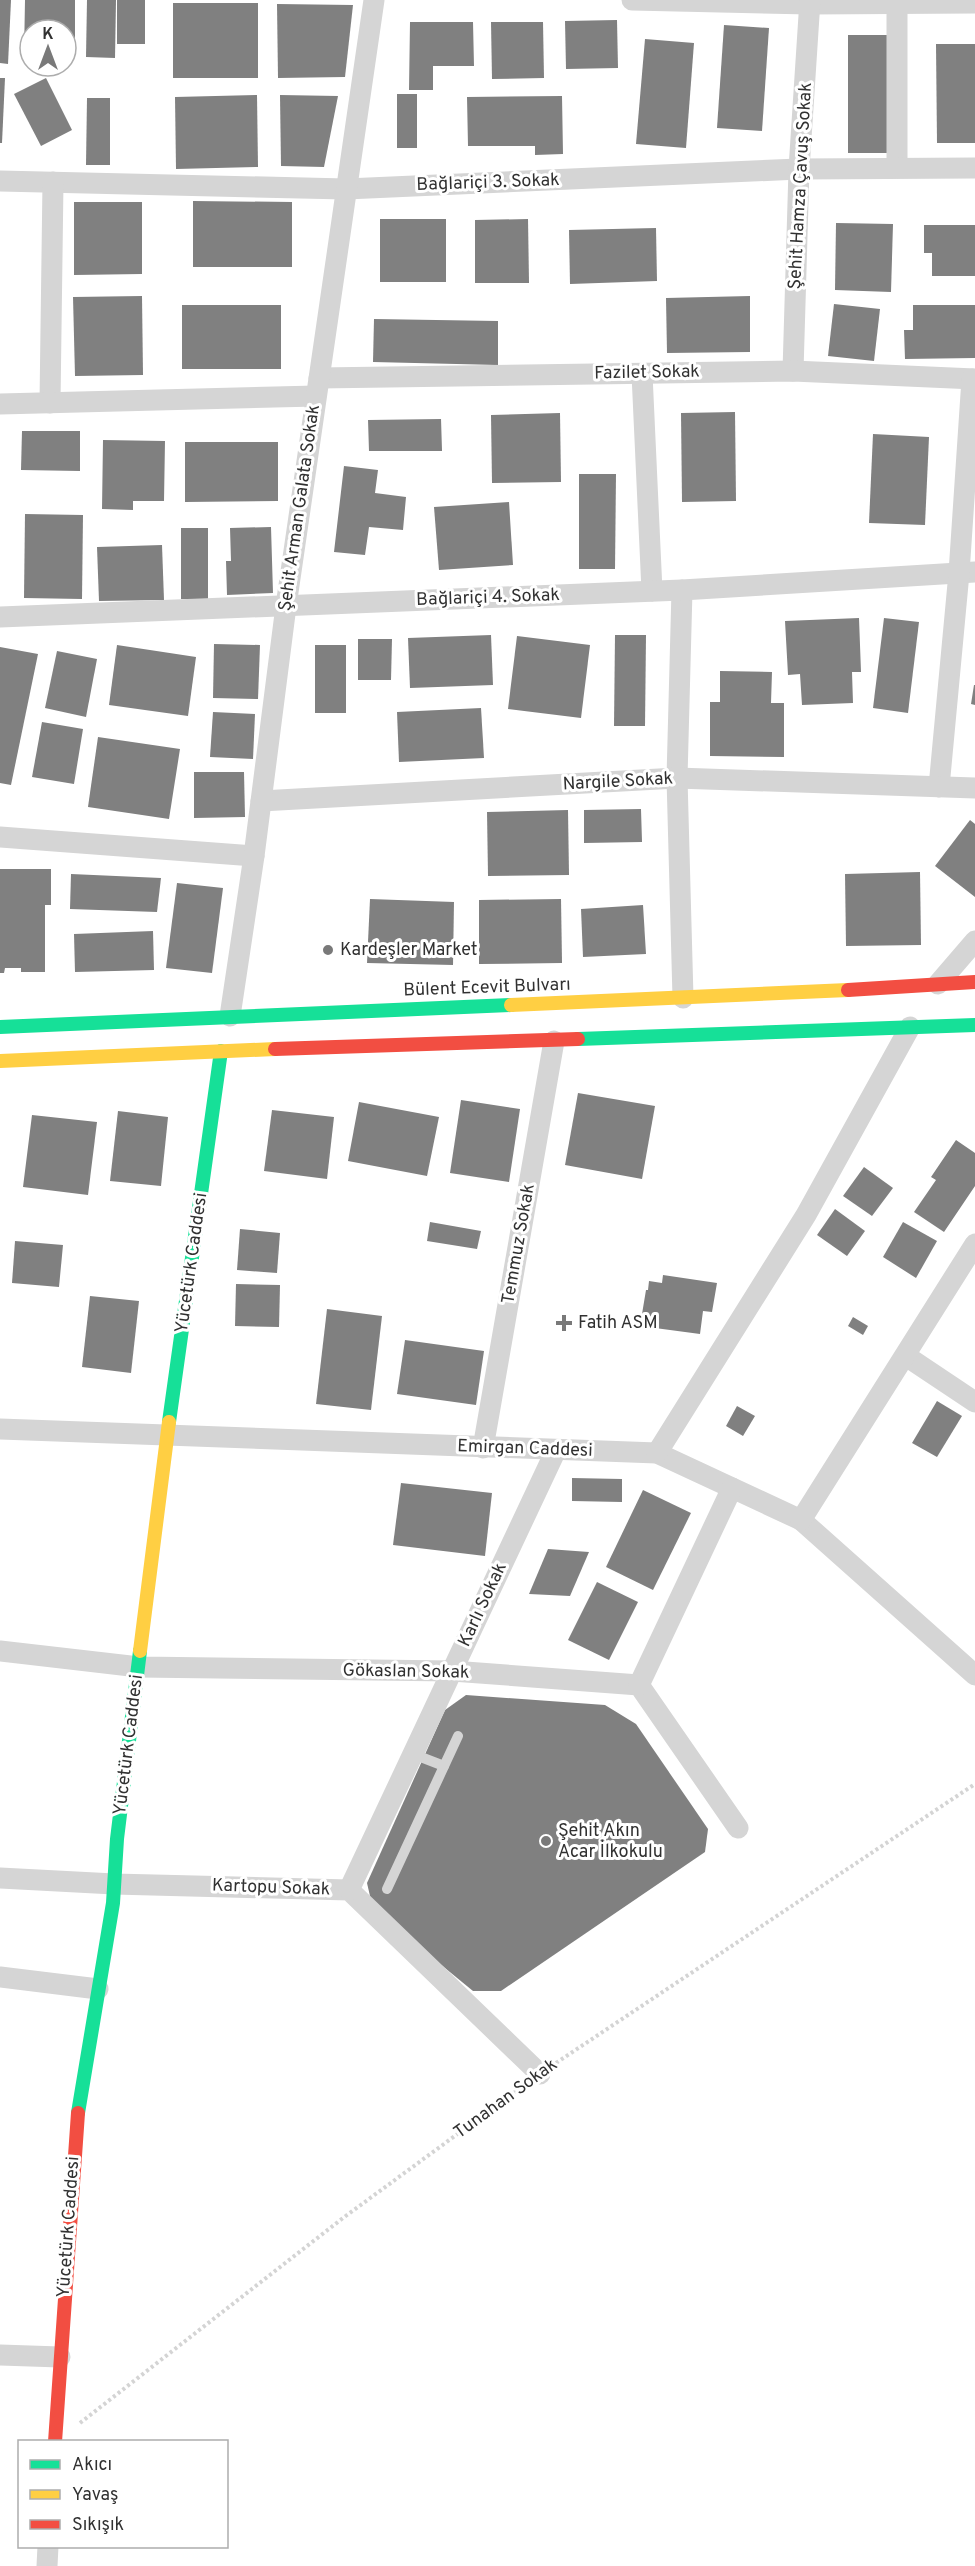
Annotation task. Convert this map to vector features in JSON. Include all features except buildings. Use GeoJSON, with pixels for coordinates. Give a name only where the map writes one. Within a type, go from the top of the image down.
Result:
{"type":"FeatureCollection","features":[{"type":"Feature","properties":{"kind":"main road","name":"Bülent Ecevit Bulvarı"},"geometry":{"type":"LineString","coordinates":[[0,1027],[683,998],[975,982]]}},
{"type":"Feature","properties":{"kind":"main road"},"geometry":{"type":"LineString","coordinates":[[0,1062],[222,1051],[975,1025]]}},
{"type":"Feature","properties":{"kind":"main road","name":"Yücetürk Caddesi"},"geometry":{"type":"LineString","coordinates":[[55,2440],[78,2108],[114,1884],[167,1437],[222,1051]]}},
{"type":"Feature","properties":{"kind":"street","name":"Şehit Arman Galata Sokak"},"geometry":{"type":"LineString","coordinates":[[230,1016],[254,856],[317,387],[374,0]]}},
{"type":"Feature","properties":{"kind":"street"},"geometry":{"type":"LineString","coordinates":[[632,0],[975,3]]}},
{"type":"Feature","properties":{"kind":"street","name":"Şehit Hamza Çavuş Sokak"},"geometry":{"type":"LineString","coordinates":[[793,371],[799,169],[810,2]]}},
{"type":"Feature","properties":{"kind":"street"},"geometry":{"type":"LineString","coordinates":[[897,3],[897,168]]}},
{"type":"Feature","properties":{"kind":"street","name":"Bağlariçi 3. Sokak"},"geometry":{"type":"LineString","coordinates":[[0,181],[346,189],[799,169],[975,168]]}},
{"type":"Feature","properties":{"kind":"street"},"geometry":{"type":"LineString","coordinates":[[50,403],[53,182]]}},
{"type":"Feature","properties":{"kind":"street","name":"Fazilet Sokak"},"geometry":{"type":"LineString","coordinates":[[0,404],[317,387],[642,374],[793,371],[973,379]]}},
{"type":"Feature","properties":{"kind":"street"},"geometry":{"type":"LineString","coordinates":[[642,374],[652,591]]}},
{"type":"Feature","properties":{"kind":"street"},"geometry":{"type":"LineString","coordinates":[[939,787],[967,573],[973,379]]}},
{"type":"Feature","properties":{"kind":"street","name":"Bağlariçi 4. Sokak"},"geometry":{"type":"LineString","coordinates":[[0,617],[682,590],[967,573]]}},
{"type":"Feature","properties":{"kind":"street"},"geometry":{"type":"LineString","coordinates":[[682,590],[677,778],[683,998]]}},
{"type":"Feature","properties":{"kind":"street","name":"Nargile Sokak"},"geometry":{"type":"LineString","coordinates":[[261,801],[677,778],[975,788]]}},
{"type":"Feature","properties":{"kind":"street"},"geometry":{"type":"LineString","coordinates":[[0,837],[254,856]]}},
{"type":"Feature","properties":{"kind":"street"},"geometry":{"type":"LineString","coordinates":[[938,984],[975,941]]}},
{"type":"Feature","properties":{"kind":"street"},"geometry":{"type":"LineString","coordinates":[[657,1453],[806,1215],[910,1027]]}},
{"type":"Feature","properties":{"kind":"street","name":"Temmuz Sokak"},"geometry":{"type":"LineString","coordinates":[[483,1448],[554,1041]]}},
{"type":"Feature","properties":{"kind":"street"},"geometry":{"type":"LineString","coordinates":[[801,1520],[975,1244]]}},
{"type":"Feature","properties":{"kind":"street"},"geometry":{"type":"LineString","coordinates":[[906,1356],[975,1402]]}},
{"type":"Feature","properties":{"kind":"street","name":"Emirgan Caddesi"},"geometry":{"type":"LineString","coordinates":[[0,1429],[167,1437],[657,1453],[801,1520],[974,1670]]}},
{"type":"Feature","properties":{"kind":"street","name":"Karlı Sokak"},"geometry":{"type":"LineString","coordinates":[[349,1890],[556,1450]]}},
{"type":"Feature","properties":{"kind":"street"},"geometry":{"type":"LineString","coordinates":[[732,1488],[639,1685],[738,1828]]}},
{"type":"Feature","properties":{"kind":"street","name":"Gökaslan Sokak"},"geometry":{"type":"LineString","coordinates":[[0,1651],[139,1667],[452,1671],[639,1685]]}},
{"type":"Feature","properties":{"kind":"street","name":"Kartopu Sokak"},"geometry":{"type":"LineString","coordinates":[[0,1878],[114,1884],[349,1890],[540,2074]]}},
{"type":"Feature","properties":{"kind":"street"},"geometry":{"type":"LineString","coordinates":[[0,1977],[98,1989]]}},
{"type":"Feature","properties":{"kind":"street"},"geometry":{"type":"LineString","coordinates":[[0,2355],[60,2357]]}},
{"type":"Feature","properties":{"kind":"street"},"geometry":{"type":"LineString","coordinates":[[47,2566],[48,2548]]}},
{"type":"Feature","properties":{"kind":"lane"},"geometry":{"type":"LineString","coordinates":[[387,1889],[458,1736]]}},
{"type":"Feature","properties":{"kind":"lane"},"geometry":{"type":"LineString","coordinates":[[413,1754],[444,1766]]}},
{"type":"Feature","properties":{"kind":"path","name":"Tunahan Sokak"},"geometry":{"type":"LineString","coordinates":[[75,2427],[343,2218],[540,2074],[975,1784]]}},
{"type":"Feature","properties":{"kind":"traffic: fast"},"geometry":{"type":"LineString","coordinates":[[0,1027],[511,1005]]}},
{"type":"Feature","properties":{"kind":"traffic: fast"},"geometry":{"type":"LineString","coordinates":[[578,1039],[975,1025]]}},
{"type":"Feature","properties":{"kind":"traffic: fast"},"geometry":{"type":"LineString","coordinates":[[169,1422],[221,1051]]}},
{"type":"Feature","properties":{"kind":"traffic: fast"},"geometry":{"type":"LineString","coordinates":[[78,2113],[113,1903],[117,1839],[140,1651]]}},
{"type":"Feature","properties":{"kind":"traffic: slow"},"geometry":{"type":"LineString","coordinates":[[511,1005],[848,990]]}},
{"type":"Feature","properties":{"kind":"traffic: slow"},"geometry":{"type":"LineString","coordinates":[[0,1061],[275,1049]]}},
{"type":"Feature","properties":{"kind":"traffic: slow"},"geometry":{"type":"LineString","coordinates":[[140,1651],[169,1422]]}},
{"type":"Feature","properties":{"kind":"traffic: jam"},"geometry":{"type":"LineString","coordinates":[[848,990],[975,982]]}},
{"type":"Feature","properties":{"kind":"traffic: jam"},"geometry":{"type":"LineString","coordinates":[[275,1049],[578,1039]]}},
{"type":"Feature","properties":{"kind":"traffic: jam"},"geometry":{"type":"LineString","coordinates":[[55,2440],[78,2113]]}},
{"type":"Feature","properties":{"kind":"place","name":"Kardeşler Market"},"geometry":{"type":"Point","coordinates":[328,950]}},
{"type":"Feature","properties":{"kind":"place","name":"Fatih ASM"},"geometry":{"type":"Point","coordinates":[564,1323]}},
{"type":"Feature","properties":{"kind":"place","name":"Şehit Akın Acar İlkokulu"},"geometry":{"type":"Point","coordinates":[546,1841]}}]}
